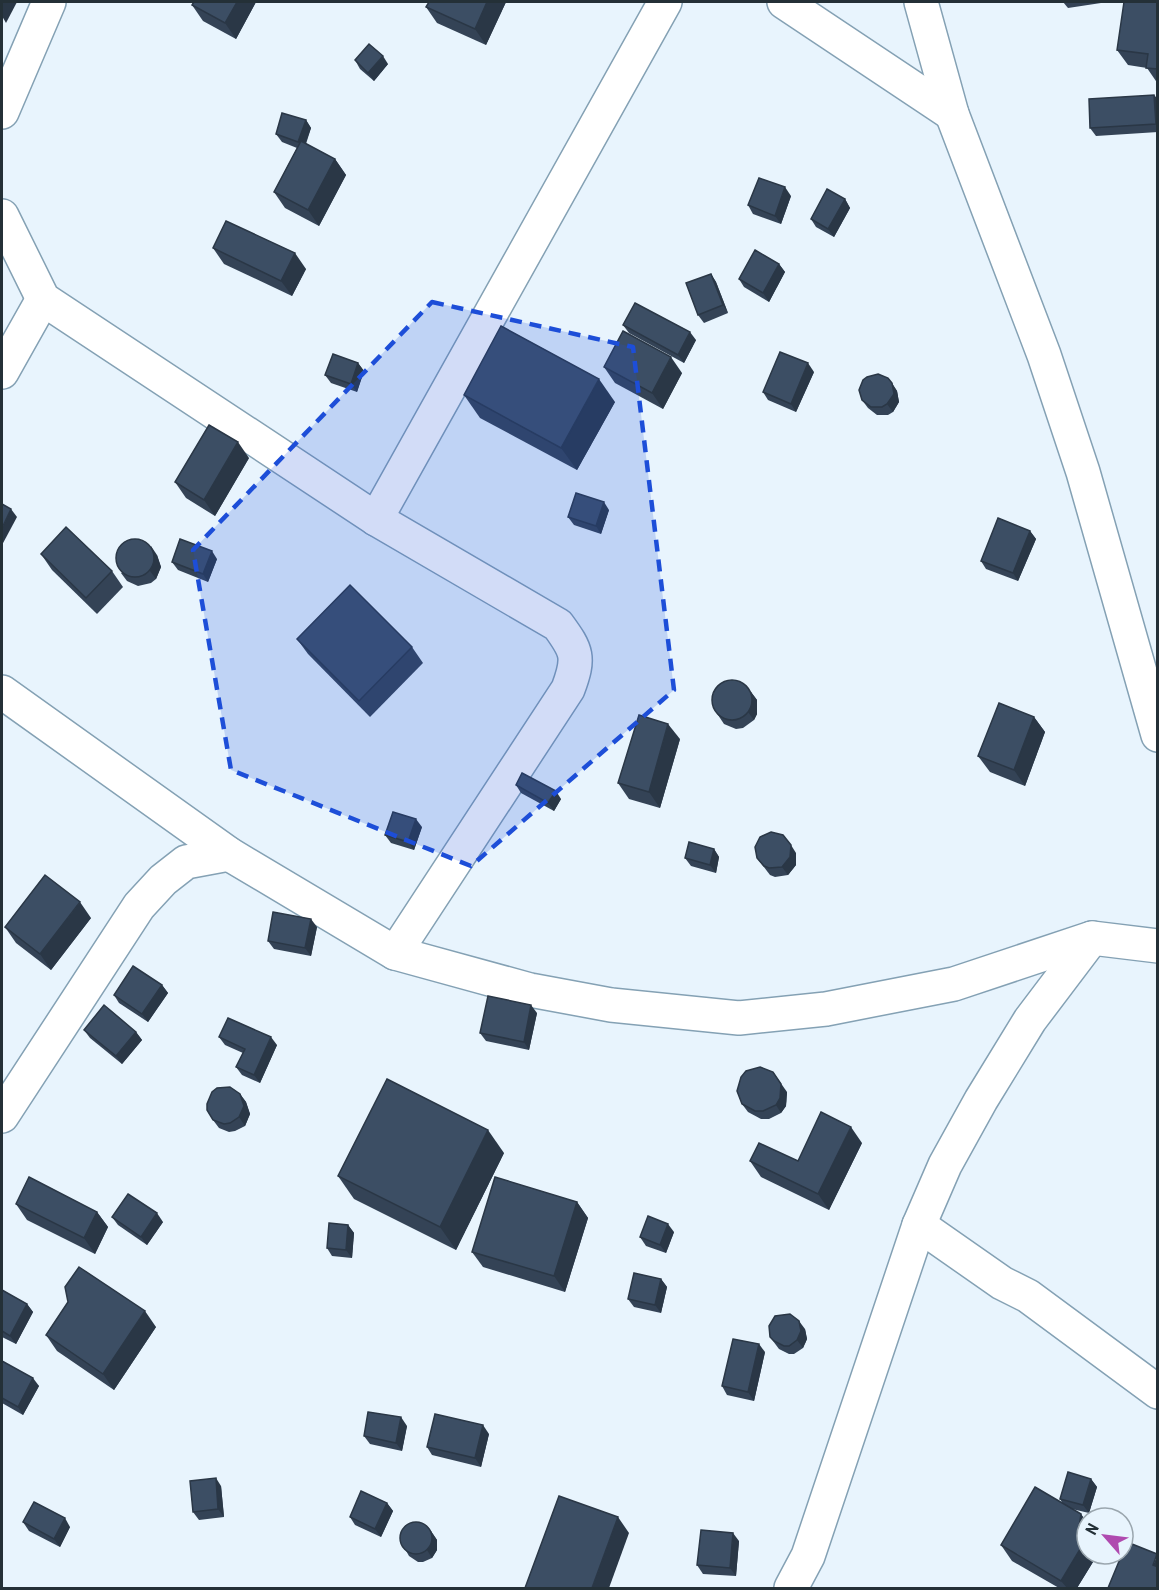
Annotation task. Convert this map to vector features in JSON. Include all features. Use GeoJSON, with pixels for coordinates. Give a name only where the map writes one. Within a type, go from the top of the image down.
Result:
{"type":"FeatureCollection","features":[{"type":"Feature","properties":{"kind":"street"},"geometry":{"type":"LineString","coordinates":[[2,112],[49,2]]}},
{"type":"Feature","properties":{"kind":"street"},"geometry":{"type":"LineString","coordinates":[[376,519],[665,2]]}},
{"type":"Feature","properties":{"kind":"street"},"geometry":{"type":"LineString","coordinates":[[784,2],[952,114]]}},
{"type":"Feature","properties":{"kind":"street"},"geometry":{"type":"LineString","coordinates":[[921,2],[952,114],[1051,376],[1083,472],[1158,735]]}},
{"type":"Feature","properties":{"kind":"street"},"geometry":{"type":"LineString","coordinates":[[2,216],[43,299],[376,519],[558,625],[576,654],[575,670],[568,688],[395,953]]}},
{"type":"Feature","properties":{"kind":"street"},"geometry":{"type":"LineString","coordinates":[[2,372],[43,299]]}},
{"type":"Feature","properties":{"kind":"street"},"geometry":{"type":"LineString","coordinates":[[2,693],[229,854],[395,953],[530,990],[610,1005],[739,1018],[826,1009],[954,984],[1092,938],[1158,946]]}},
{"type":"Feature","properties":{"kind":"street"},"geometry":{"type":"LineString","coordinates":[[2,1116],[139,906],[163,880],[186,862],[229,854]]}},
{"type":"Feature","properties":{"kind":"street"},"geometry":{"type":"LineString","coordinates":[[791,1588],[808,1556],[919,1225],[945,1165],[981,1100],[1030,1020],[1092,938]]}},
{"type":"Feature","properties":{"kind":"street"},"geometry":{"type":"LineString","coordinates":[[919,1225],[1002,1282],[1028,1296],[1158,1392]]}},
{"type":"Feature","properties":{"kind":"highlighted area"},"geometry":{"type":"Polygon","coordinates":[[[432,302],[633,347],[674,690],[471,866],[231,770],[193,550],[432,302]]]}},
{"type":"Feature","properties":{"kind":"building"},"geometry":{"type":"Polygon","coordinates":[[[194,2],[237,2],[225,23],[192,5],[194,2]]]}},
{"type":"Feature","properties":{"kind":"building"},"geometry":{"type":"Polygon","coordinates":[[[429,2],[487,2],[475,29],[426,7],[429,2]]]}},
{"type":"Feature","properties":{"kind":"building"},"geometry":{"type":"Polygon","coordinates":[[[1124,2],[1158,2],[1158,69],[1146,68],[1148,54],[1117,50],[1124,2]]]}},
{"type":"Feature","properties":{"kind":"building"},"geometry":{"type":"Polygon","coordinates":[[[369,44],[383,56],[368,73],[355,60],[369,44]]]}},
{"type":"Feature","properties":{"kind":"building"},"geometry":{"type":"Polygon","coordinates":[[[1154,95],[1156,124],[1090,128],[1089,99],[1154,95]]]}},
{"type":"Feature","properties":{"kind":"building"},"geometry":{"type":"Polygon","coordinates":[[[282,113],[306,120],[298,142],[276,134],[282,113]]]}},
{"type":"Feature","properties":{"kind":"building"},"geometry":{"type":"Polygon","coordinates":[[[301,141],[335,159],[308,210],[274,192],[301,141]]]}},
{"type":"Feature","properties":{"kind":"building"},"geometry":{"type":"Polygon","coordinates":[[[759,178],[785,187],[775,216],[748,205],[759,178]]]}},
{"type":"Feature","properties":{"kind":"building"},"geometry":{"type":"Polygon","coordinates":[[[827,189],[845,199],[828,229],[811,219],[827,189]]]}},
{"type":"Feature","properties":{"kind":"building"},"geometry":{"type":"Polygon","coordinates":[[[226,221],[295,253],[281,281],[213,248],[226,221]]]}},
{"type":"Feature","properties":{"kind":"building"},"geometry":{"type":"Polygon","coordinates":[[[755,250],[779,264],[763,293],[739,279],[755,250]]]}},
{"type":"Feature","properties":{"kind":"building"},"geometry":{"type":"Polygon","coordinates":[[[711,274],[723,305],[698,315],[686,283],[711,274]]]}},
{"type":"Feature","properties":{"kind":"building"},"geometry":{"type":"Polygon","coordinates":[[[635,303],[690,332],[678,355],[623,325],[635,303]]]}},
{"type":"Feature","properties":{"kind":"building"},"geometry":{"type":"Polygon","coordinates":[[[501,326],[599,379],[561,448],[464,395],[501,326]]]}},
{"type":"Feature","properties":{"kind":"building"},"geometry":{"type":"Polygon","coordinates":[[[623,331],[671,357],[652,393],[604,367],[623,331]]]}},
{"type":"Feature","properties":{"kind":"building"},"geometry":{"type":"Polygon","coordinates":[[[780,352],[808,363],[791,404],[763,392],[780,352]]]}},
{"type":"Feature","properties":{"kind":"building"},"geometry":{"type":"Polygon","coordinates":[[[333,354],[358,363],[351,384],[325,375],[333,354]]]}},
{"type":"Feature","properties":{"kind":"building"},"geometry":{"type":"Polygon","coordinates":[[[878,374],[888,378],[892,383],[894,394],[882,407],[871,407],[862,400],[859,390],[863,380],[878,374]]]}},
{"type":"Feature","properties":{"kind":"building"},"geometry":{"type":"Polygon","coordinates":[[[209,425],[238,442],[204,500],[175,482],[209,425]]]}},
{"type":"Feature","properties":{"kind":"building"},"geometry":{"type":"Polygon","coordinates":[[[576,493],[604,502],[596,526],[568,517],[576,493]]]}},
{"type":"Feature","properties":{"kind":"building"},"geometry":{"type":"Polygon","coordinates":[[[2,504],[11,509],[2,528],[2,504]]]}},
{"type":"Feature","properties":{"kind":"building"},"geometry":{"type":"Polygon","coordinates":[[[998,518],[1030,531],[1013,573],[981,561],[998,518]]]}},
{"type":"Feature","properties":{"kind":"building"},"geometry":{"type":"Polygon","coordinates":[[[66,527],[112,571],[86,598],[41,554],[66,527]]]}},
{"type":"Feature","properties":{"kind":"building"},"geometry":{"type":"Polygon","coordinates":[[[135,539],[149,544],[154,558],[149,572],[135,577],[121,572],[116,558],[121,544],[135,539]]]}},
{"type":"Feature","properties":{"kind":"building"},"geometry":{"type":"Polygon","coordinates":[[[180,539],[212,551],[203,574],[172,562],[180,539]]]}},
{"type":"Feature","properties":{"kind":"building"},"geometry":{"type":"Polygon","coordinates":[[[350,585],[412,647],[359,701],[297,639],[350,585]]]}},
{"type":"Feature","properties":{"kind":"building"},"geometry":{"type":"Polygon","coordinates":[[[732,680],[740,681],[746,686],[751,692],[751,708],[746,714],[740,719],[732,720],[724,719],[718,714],[713,708],[712,700],[713,692],[718,686],[724,681],[732,680]]]}},
{"type":"Feature","properties":{"kind":"building"},"geometry":{"type":"Polygon","coordinates":[[[999,703],[1034,717],[1014,770],[978,756],[999,703]]]}},
{"type":"Feature","properties":{"kind":"building"},"geometry":{"type":"Polygon","coordinates":[[[639,715],[668,724],[649,792],[618,783],[639,715]]]}},
{"type":"Feature","properties":{"kind":"building"},"geometry":{"type":"Polygon","coordinates":[[[522,773],[556,791],[548,803],[516,785],[522,773]]]}},
{"type":"Feature","properties":{"kind":"building"},"geometry":{"type":"Polygon","coordinates":[[[393,812],[416,819],[408,842],[385,835],[393,812]]]}},
{"type":"Feature","properties":{"kind":"building"},"geometry":{"type":"Polygon","coordinates":[[[771,832],[783,835],[791,845],[790,857],[782,867],[769,868],[757,858],[755,847],[760,837],[771,832]]]}},
{"type":"Feature","properties":{"kind":"building"},"geometry":{"type":"Polygon","coordinates":[[[689,842],[714,849],[710,865],[685,858],[689,842]]]}},
{"type":"Feature","properties":{"kind":"building"},"geometry":{"type":"Polygon","coordinates":[[[45,875],[80,902],[40,954],[5,927],[45,875]]]}},
{"type":"Feature","properties":{"kind":"building"},"geometry":{"type":"Polygon","coordinates":[[[273,912],[311,919],[305,948],[268,941],[273,912]]]}},
{"type":"Feature","properties":{"kind":"building"},"geometry":{"type":"Polygon","coordinates":[[[133,966],[162,985],[142,1014],[114,995],[133,966]]]}},
{"type":"Feature","properties":{"kind":"building"},"geometry":{"type":"Polygon","coordinates":[[[488,996],[531,1005],[524,1042],[480,1033],[488,996]]]}},
{"type":"Feature","properties":{"kind":"building"},"geometry":{"type":"Polygon","coordinates":[[[104,1005],[136,1032],[116,1056],[84,1030],[104,1005]]]}},
{"type":"Feature","properties":{"kind":"building"},"geometry":{"type":"Polygon","coordinates":[[[228,1018],[271,1037],[254,1075],[236,1067],[245,1049],[219,1037],[228,1018]]]}},
{"type":"Feature","properties":{"kind":"building"},"geometry":{"type":"Polygon","coordinates":[[[760,1067],[773,1072],[781,1084],[780,1098],[776,1105],[763,1111],[755,1111],[742,1104],[737,1091],[741,1077],[746,1071],[760,1067]]]}},
{"type":"Feature","properties":{"kind":"building"},"geometry":{"type":"Polygon","coordinates":[[[387,1079],[488,1130],[440,1227],[338,1176],[387,1079]]]}},
{"type":"Feature","properties":{"kind":"building"},"geometry":{"type":"Polygon","coordinates":[[[230,1087],[240,1094],[244,1106],[239,1117],[224,1124],[213,1120],[207,1110],[207,1104],[212,1092],[217,1088],[230,1087]]]}},
{"type":"Feature","properties":{"kind":"building"},"geometry":{"type":"Polygon","coordinates":[[[821,1112],[851,1127],[818,1194],[750,1161],[759,1143],[798,1161],[821,1112]]]}},
{"type":"Feature","properties":{"kind":"building"},"geometry":{"type":"Polygon","coordinates":[[[29,1177],[97,1212],[84,1238],[16,1204],[29,1177]]]}},
{"type":"Feature","properties":{"kind":"building"},"geometry":{"type":"Polygon","coordinates":[[[495,1177],[577,1202],[554,1276],[472,1252],[495,1177]]]}},
{"type":"Feature","properties":{"kind":"building"},"geometry":{"type":"Polygon","coordinates":[[[128,1194],[157,1213],[141,1237],[112,1217],[128,1194]]]}},
{"type":"Feature","properties":{"kind":"building"},"geometry":{"type":"Polygon","coordinates":[[[648,1216],[668,1224],[660,1245],[640,1237],[648,1216]]]}},
{"type":"Feature","properties":{"kind":"building"},"geometry":{"type":"Polygon","coordinates":[[[329,1223],[348,1225],[346,1250],[327,1248],[329,1223]]]}},
{"type":"Feature","properties":{"kind":"building"},"geometry":{"type":"Polygon","coordinates":[[[79,1267],[145,1311],[103,1374],[46,1335],[68,1302],[65,1287],[79,1267]]]}},
{"type":"Feature","properties":{"kind":"building"},"geometry":{"type":"Polygon","coordinates":[[[634,1273],[661,1279],[655,1305],[628,1299],[634,1273]]]}},
{"type":"Feature","properties":{"kind":"building"},"geometry":{"type":"Polygon","coordinates":[[[2,1290],[27,1304],[10,1336],[2,1331],[2,1290]]]}},
{"type":"Feature","properties":{"kind":"building"},"geometry":{"type":"Polygon","coordinates":[[[790,1314],[799,1321],[801,1331],[797,1340],[789,1346],[784,1346],[770,1337],[769,1326],[775,1316],[790,1314]]]}},
{"type":"Feature","properties":{"kind":"building"},"geometry":{"type":"Polygon","coordinates":[[[733,1339],[759,1344],[748,1392],[722,1386],[733,1339]]]}},
{"type":"Feature","properties":{"kind":"building"},"geometry":{"type":"Polygon","coordinates":[[[2,1361],[33,1378],[18,1407],[2,1398],[2,1361]]]}},
{"type":"Feature","properties":{"kind":"building"},"geometry":{"type":"Polygon","coordinates":[[[368,1412],[401,1417],[396,1443],[364,1436],[368,1412]]]}},
{"type":"Feature","properties":{"kind":"building"},"geometry":{"type":"Polygon","coordinates":[[[435,1414],[483,1425],[475,1458],[427,1447],[435,1414]]]}},
{"type":"Feature","properties":{"kind":"building"},"geometry":{"type":"Polygon","coordinates":[[[1068,1472],[1091,1479],[1083,1505],[1060,1499],[1068,1472]]]}},
{"type":"Feature","properties":{"kind":"building"},"geometry":{"type":"Polygon","coordinates":[[[216,1478],[218,1509],[193,1512],[190,1481],[216,1478]]]}},
{"type":"Feature","properties":{"kind":"building"},"geometry":{"type":"Polygon","coordinates":[[[1035,1487],[1075,1510],[1075,1558],[1061,1581],[1001,1545],[1035,1487]]]}},
{"type":"Feature","properties":{"kind":"building"},"geometry":{"type":"Polygon","coordinates":[[[361,1491],[387,1503],[375,1529],[350,1517],[361,1491]]]}},
{"type":"Feature","properties":{"kind":"building"},"geometry":{"type":"Polygon","coordinates":[[[559,1496],[618,1517],[592,1588],[525,1588],[559,1496]]]}},
{"type":"Feature","properties":{"kind":"building"},"geometry":{"type":"Polygon","coordinates":[[[34,1502],[65,1518],[54,1539],[23,1522],[34,1502]]]}},
{"type":"Feature","properties":{"kind":"building"},"geometry":{"type":"Polygon","coordinates":[[[416,1522],[427,1527],[432,1538],[427,1549],[416,1554],[405,1549],[400,1538],[405,1527],[416,1522]]]}},
{"type":"Feature","properties":{"kind":"building"},"geometry":{"type":"Polygon","coordinates":[[[701,1530],[733,1533],[730,1568],[697,1565],[701,1530]]]}},
{"type":"Feature","properties":{"kind":"building"},"geometry":{"type":"Polygon","coordinates":[[[1135,1545],[1157,1554],[1153,1565],[1158,1567],[1158,1588],[1108,1588],[1117,1566],[1135,1566],[1135,1545]]]}}]}
